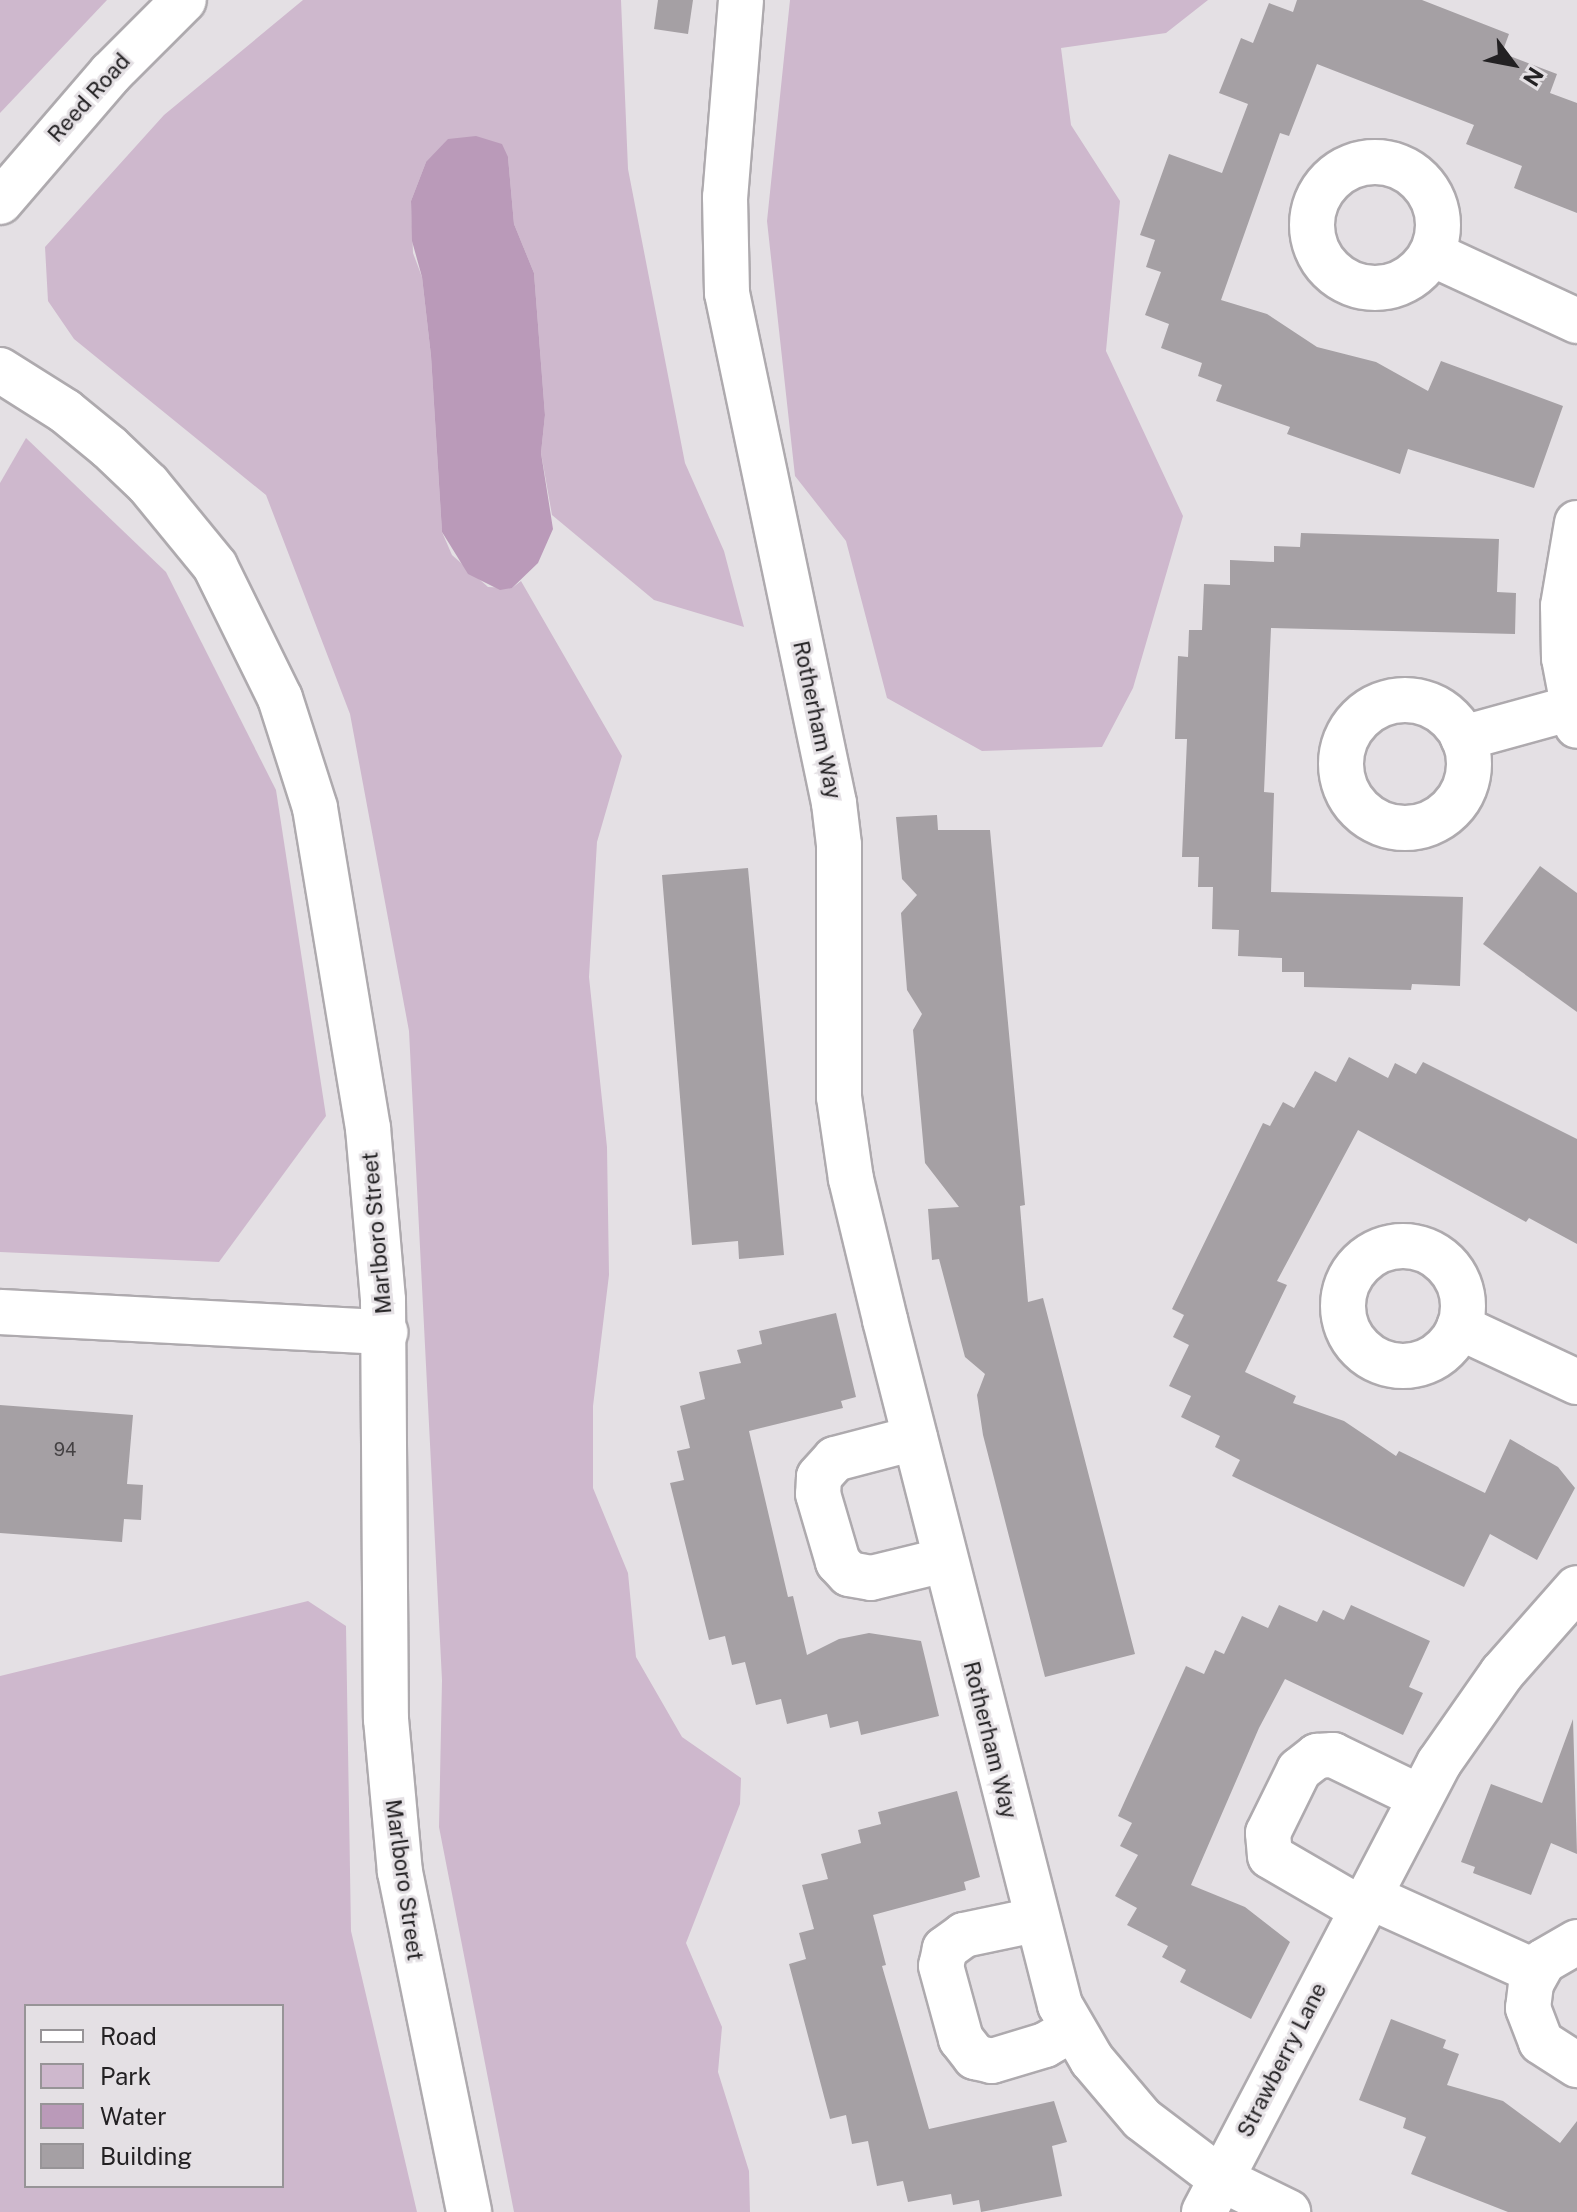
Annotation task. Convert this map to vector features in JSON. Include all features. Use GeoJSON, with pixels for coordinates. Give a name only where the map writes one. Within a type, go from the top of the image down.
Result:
{"type":"FeatureCollection","features":[{"type":"Feature","properties":{"kind":"street","name":"Reed Road"},"geometry":{"type":"LineString","coordinates":[[0,202],[100,85],[184,0]]}},
{"type":"Feature","properties":{"kind":"street","name":"Rotherham Way"},"geometry":{"type":"LineString","coordinates":[[741,0],[725,197],[727,293],[834,803],[839,1097],[851,1179],[945,1560],[1035,1920],[1060,2005],[1108,2081],[1212,2195],[1288,2212]]}},
{"type":"Feature","properties":{"kind":"street"},"geometry":{"type":"LineString","coordinates":[[1432,254],[1577,321]]}},
{"type":"Feature","properties":{"kind":"street","name":"Marlboro Street"},"geometry":{"type":"LineString","coordinates":[[0,370],[65,411],[109,447],[181,521],[239,607],[280,698],[315,808],[346,973],[368,1128],[385,1332],[386,1719],[393,1814],[413,1952],[469,2212]]}},
{"type":"Feature","properties":{"kind":"street"},"geometry":{"type":"LineString","coordinates":[[1463,738],[1574,717],[1563,606],[1577,523]]}},
{"type":"Feature","properties":{"kind":"street"},"geometry":{"type":"LineString","coordinates":[[0,1312],[385,1332]]}},
{"type":"Feature","properties":{"kind":"street"},"geometry":{"type":"LineString","coordinates":[[1459,1327],[1577,1382]]}},
{"type":"Feature","properties":{"kind":"street"},"geometry":{"type":"LineString","coordinates":[[915,1438],[835,1459],[819,1477],[818,1494],[838,1562],[849,1574],[871,1578],[945,1560]]}},
{"type":"Feature","properties":{"kind":"street","name":"Strawberry Lane"},"geometry":{"type":"LineString","coordinates":[[1212,2195],[1420,1797],[1468,1718],[1577,1588]]}},
{"type":"Feature","properties":{"kind":"street"},"geometry":{"type":"LineString","coordinates":[[1420,1797],[1333,1755],[1317,1756],[1299,1770],[1268,1833],[1270,1856],[1282,1868],[1536,1972]]}},
{"type":"Feature","properties":{"kind":"street"},"geometry":{"type":"LineString","coordinates":[[1035,1920],[958,1937],[945,1949],[941,1966],[961,2039],[975,2057],[992,2061],[1045,2045],[1073,2029]]}},
{"type":"Feature","properties":{"kind":"street"},"geometry":{"type":"LineString","coordinates":[[1577,1942],[1552,1954],[1536,1972],[1528,2008],[1534,2032],[1549,2051],[1577,2065]]}},
{"type":"Feature","properties":{"kind":"green space"},"geometry":{"type":"Polygon","coordinates":[[[0,0],[107,0],[0,113],[0,0]]]}},
{"type":"Feature","properties":{"kind":"green space"},"geometry":{"type":"Polygon","coordinates":[[[303,0],[621,0],[628,169],[685,463],[724,551],[744,627],[654,600],[552,515],[541,453],[545,415],[534,273],[514,224],[508,157],[426,162],[411,201],[413,253],[422,277],[431,356],[442,532],[452,555],[488,587],[512,588],[521,581],[622,756],[597,842],[589,977],[607,1147],[609,1275],[593,1406],[593,1488],[628,1573],[636,1657],[682,1737],[741,1778],[740,1804],[686,1943],[722,2027],[718,2072],[749,2171],[750,2212],[514,2212],[439,1827],[442,1680],[409,1031],[350,714],[266,495],[74,339],[48,301],[45,247],[164,115],[303,0]]]}},
{"type":"Feature","properties":{"kind":"green space"},"geometry":{"type":"Polygon","coordinates":[[[790,0],[1208,0],[1166,33],[1061,48],[1071,125],[1120,201],[1106,351],[1183,516],[1133,688],[1102,747],[982,751],[887,698],[846,541],[795,476],[767,221],[790,0]]]}},
{"type":"Feature","properties":{"kind":"green space"},"geometry":{"type":"Polygon","coordinates":[[[26,438],[166,572],[276,790],[326,1116],[219,1262],[0,1252],[0,483],[26,438]]]}},
{"type":"Feature","properties":{"kind":"green space"},"geometry":{"type":"Polygon","coordinates":[[[308,1601],[346,1626],[351,1931],[417,2212],[0,2212],[0,1676],[308,1601]]]}},
{"type":"Feature","properties":{"kind":"water"},"geometry":{"type":"Polygon","coordinates":[[[476,136],[502,144],[508,157],[514,224],[534,273],[545,415],[541,453],[553,529],[538,563],[512,588],[500,590],[468,574],[442,532],[431,356],[422,277],[412,241],[411,201],[426,162],[448,139],[476,136]]]}},
{"type":"Feature","properties":{"kind":"building"},"geometry":{"type":"Polygon","coordinates":[[[658,0],[693,0],[688,34],[654,29],[658,0]]]}},
{"type":"Feature","properties":{"kind":"building"},"geometry":{"type":"Polygon","coordinates":[[[1297,0],[1422,0],[1509,34],[1502,53],[1557,74],[1550,93],[1577,103],[1577,213],[1514,188],[1522,166],[1466,144],[1474,125],[1317,64],[1289,136],[1280,133],[1221,300],[1267,314],[1317,347],[1376,362],[1428,391],[1441,361],[1563,406],[1534,488],[1408,449],[1400,474],[1287,434],[1290,427],[1216,401],[1222,385],[1198,376],[1202,363],[1161,348],[1169,324],[1145,315],[1161,272],[1146,267],[1155,240],[1140,235],[1169,154],[1222,173],[1248,104],[1219,93],[1241,38],[1253,43],[1269,3],[1293,12],[1297,0]]]}},
{"type":"Feature","properties":{"kind":"building"},"geometry":{"type":"Polygon","coordinates":[[[1301,533],[1499,539],[1497,592],[1516,593],[1515,634],[1271,628],[1264,792],[1274,793],[1271,892],[1463,897],[1460,986],[1412,984],[1411,990],[1304,987],[1304,972],[1282,972],[1282,958],[1238,956],[1239,930],[1212,929],[1213,887],[1198,887],[1199,857],[1182,857],[1187,739],[1175,739],[1178,656],[1188,657],[1189,630],[1202,630],[1204,584],[1230,585],[1230,560],[1274,562],[1274,546],[1300,547],[1301,533]]]}},
{"type":"Feature","properties":{"kind":"building"},"geometry":{"type":"Polygon","coordinates":[[[937,815],[938,830],[990,830],[1025,1205],[1020,1206],[1028,1302],[1043,1298],[1135,1654],[1045,1677],[983,1435],[977,1395],[985,1374],[965,1357],[939,1259],[932,1260],[928,1209],[959,1207],[925,1163],[913,1030],[922,1014],[907,990],[901,913],[917,895],[902,879],[896,817],[937,815]]]}},
{"type":"Feature","properties":{"kind":"building"},"geometry":{"type":"Polygon","coordinates":[[[1540,866],[1577,893],[1577,1012],[1483,944],[1540,866]]]}},
{"type":"Feature","properties":{"kind":"building"},"geometry":{"type":"Polygon","coordinates":[[[748,868],[784,1255],[739,1259],[738,1241],[692,1245],[662,875],[748,868]]]}},
{"type":"Feature","properties":{"kind":"building"},"geometry":{"type":"Polygon","coordinates":[[[1349,1057],[1388,1078],[1395,1063],[1416,1074],[1423,1062],[1577,1139],[1577,1244],[1529,1218],[1526,1222],[1358,1130],[1277,1281],[1287,1285],[1245,1372],[1296,1396],[1293,1403],[1344,1421],[1396,1456],[1399,1451],[1485,1493],[1510,1439],[1558,1467],[1575,1488],[1537,1560],[1490,1534],[1464,1587],[1232,1476],[1240,1460],[1215,1447],[1220,1436],[1181,1417],[1191,1396],[1169,1386],[1189,1345],[1173,1337],[1184,1315],[1172,1309],[1263,1123],[1270,1126],[1283,1102],[1294,1108],[1315,1071],[1336,1082],[1349,1057]]]}},
{"type":"Feature","properties":{"kind":"building"},"geometry":{"type":"Polygon","coordinates":[[[836,1313],[856,1397],[841,1401],[843,1408],[749,1431],[788,1597],[793,1596],[807,1655],[839,1639],[869,1633],[921,1641],[939,1716],[861,1735],[858,1721],[830,1728],[827,1714],[787,1724],[781,1699],[756,1705],[745,1662],[732,1665],[725,1636],[709,1640],[670,1483],[684,1480],[677,1451],[690,1448],[680,1406],[705,1399],[699,1372],[741,1363],[737,1350],[762,1344],[759,1331],[836,1313]]]}},
{"type":"Feature","properties":{"kind":"building"},"geometry":{"type":"Polygon","coordinates":[[[0,1405],[133,1415],[127,1484],[143,1485],[141,1520],[124,1519],[122,1542],[0,1533],[0,1405]]]}},
{"type":"Feature","properties":{"kind":"building"},"geometry":{"type":"Polygon","coordinates":[[[1279,1605],[1317,1622],[1323,1610],[1344,1620],[1351,1605],[1430,1641],[1409,1687],[1423,1693],[1403,1735],[1285,1679],[1259,1728],[1191,1885],[1245,1907],[1290,1942],[1251,2019],[1180,1982],[1186,1970],[1162,1957],[1168,1946],[1127,1925],[1137,1908],[1115,1896],[1138,1855],[1120,1846],[1132,1823],[1118,1816],[1186,1666],[1204,1674],[1215,1650],[1224,1654],[1242,1616],[1268,1628],[1279,1605]]]}},
{"type":"Feature","properties":{"kind":"building"},"geometry":{"type":"Polygon","coordinates":[[[1573,1719],[1577,1854],[1551,1843],[1531,1895],[1473,1873],[1475,1867],[1461,1862],[1491,1784],[1542,1803],[1573,1719]]]}},
{"type":"Feature","properties":{"kind":"building"},"geometry":{"type":"Polygon","coordinates":[[[957,1791],[980,1877],[964,1882],[966,1890],[873,1915],[886,1965],[882,1966],[929,2129],[1054,2101],[1067,2142],[1052,2146],[1062,2196],[981,2212],[979,2200],[953,2205],[951,2194],[908,2202],[903,2181],[877,2186],[868,2141],[852,2144],[846,2115],[830,2119],[789,1964],[806,1959],[799,1933],[814,1929],[802,1885],[828,1879],[821,1854],[861,1843],[858,1830],[881,1824],[878,1812],[957,1791]]]}},
{"type":"Feature","properties":{"kind":"building"},"geometry":{"type":"Polygon","coordinates":[[[1391,2019],[1446,2040],[1443,2048],[1459,2054],[1447,2085],[1503,2101],[1560,2143],[1577,2121],[1577,2212],[1508,2212],[1411,2174],[1426,2137],[1403,2128],[1406,2118],[1359,2100],[1391,2019]]]}}]}
